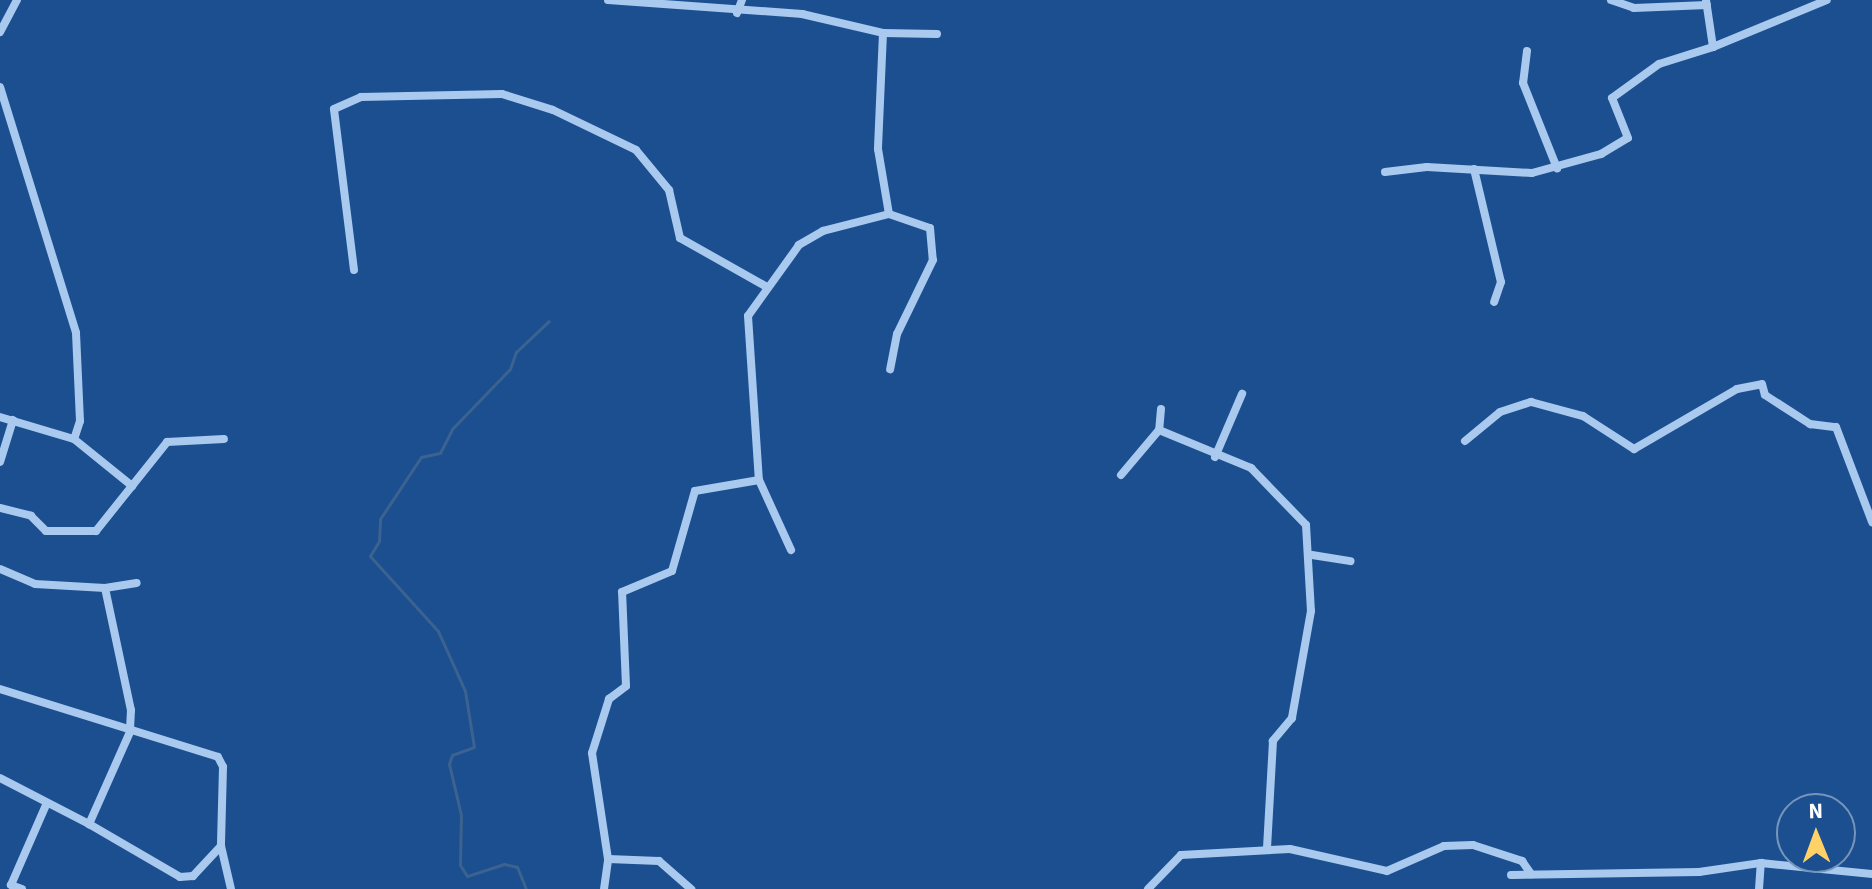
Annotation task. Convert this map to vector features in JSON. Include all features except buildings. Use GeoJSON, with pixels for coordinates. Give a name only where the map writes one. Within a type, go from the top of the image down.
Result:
{"type":"FeatureCollection","features":[{"type":"Feature","properties":{"kind":"street"},"geometry":{"type":"LineString","coordinates":[[0,32],[17,0]]}},
{"type":"Feature","properties":{"kind":"street"},"geometry":{"type":"LineString","coordinates":[[608,0],[673,1],[737,13],[815,16],[883,33],[937,34]]}},
{"type":"Feature","properties":{"kind":"street"},"geometry":{"type":"LineString","coordinates":[[737,13],[742,0]]}},
{"type":"Feature","properties":{"kind":"street"},"geometry":{"type":"LineString","coordinates":[[1611,0],[1634,8],[1706,3],[1713,47]]}},
{"type":"Feature","properties":{"kind":"street"},"geometry":{"type":"LineString","coordinates":[[1385,172],[1557,168],[1628,138],[1612,98],[1638,77],[1827,0]]}},
{"type":"Feature","properties":{"kind":"street"},"geometry":{"type":"LineString","coordinates":[[883,33],[878,149],[889,214]]}},
{"type":"Feature","properties":{"kind":"street"},"geometry":{"type":"LineString","coordinates":[[1527,51],[1523,83],[1557,168]]}},
{"type":"Feature","properties":{"kind":"street"},"geometry":{"type":"LineString","coordinates":[[0,87],[76,333],[80,421],[74,439]]}},
{"type":"Feature","properties":{"kind":"street"},"geometry":{"type":"LineString","coordinates":[[354,270],[334,109],[361,97],[502,94],[623,141],[669,190],[680,238],[767,287]]}},
{"type":"Feature","properties":{"kind":"street"},"geometry":{"type":"LineString","coordinates":[[1474,169],[1501,282],[1494,302]]}},
{"type":"Feature","properties":{"kind":"street"},"geometry":{"type":"LineString","coordinates":[[791,550],[759,480],[748,316],[799,245],[823,231],[889,214],[930,228],[933,260],[897,334],[890,369]]}},
{"type":"Feature","properties":{"kind":"street"},"geometry":{"type":"LineString","coordinates":[[1465,441],[1500,412],[1531,402],[1583,416],[1634,449],[1737,389],[1762,384],[1765,395],[1810,424],[1836,427],[1872,522]]}},
{"type":"Feature","properties":{"kind":"street"},"geometry":{"type":"LineString","coordinates":[[1215,457],[1242,394]]}},
{"type":"Feature","properties":{"kind":"street"},"geometry":{"type":"LineString","coordinates":[[1121,475],[1159,430],[1161,409]]}},
{"type":"Feature","properties":{"kind":"street"},"geometry":{"type":"LineString","coordinates":[[0,417],[74,439],[132,486]]}},
{"type":"Feature","properties":{"kind":"street"},"geometry":{"type":"LineString","coordinates":[[0,462],[13,420]]}},
{"type":"Feature","properties":{"kind":"street"},"geometry":{"type":"LineString","coordinates":[[1159,430],[1215,457],[1251,468],[1306,525],[1312,555],[1311,611],[1292,718],[1273,741],[1267,850]]}},
{"type":"Feature","properties":{"kind":"street"},"geometry":{"type":"LineString","coordinates":[[0,508],[31,516],[46,531],[96,531],[167,442],[224,439]]}},
{"type":"Feature","properties":{"kind":"street"},"geometry":{"type":"LineString","coordinates":[[604,889],[608,859],[592,753],[609,699],[626,686],[622,592],[672,571],[695,491],[759,480]]}},
{"type":"Feature","properties":{"kind":"street"},"geometry":{"type":"LineString","coordinates":[[1312,555],[1351,561]]}},
{"type":"Feature","properties":{"kind":"street"},"geometry":{"type":"LineString","coordinates":[[0,569],[35,584],[105,588],[137,583]]}},
{"type":"Feature","properties":{"kind":"street"},"geometry":{"type":"LineString","coordinates":[[89,824],[130,732],[105,588]]}},
{"type":"Feature","properties":{"kind":"street"},"geometry":{"type":"LineString","coordinates":[[0,689],[218,757],[223,767],[221,846],[231,889]]}},
{"type":"Feature","properties":{"kind":"street"},"geometry":{"type":"LineString","coordinates":[[0,778],[46,805],[89,824],[180,877],[193,876],[221,846]]}},
{"type":"Feature","properties":{"kind":"street"},"geometry":{"type":"LineString","coordinates":[[22,889],[11,885],[46,805]]}},
{"type":"Feature","properties":{"kind":"street"},"geometry":{"type":"LineString","coordinates":[[1148,889],[1181,855],[1290,849],[1387,871],[1444,846],[1473,845],[1522,861],[1531,874]]}},
{"type":"Feature","properties":{"kind":"street"},"geometry":{"type":"LineString","coordinates":[[608,859],[659,861],[691,889]]}},
{"type":"Feature","properties":{"kind":"street"},"geometry":{"type":"LineString","coordinates":[[1759,889],[1761,863]]}},
{"type":"Feature","properties":{"kind":"street"},"geometry":{"type":"LineString","coordinates":[[1511,875],[1699,872],[1761,863],[1872,874]]}},
{"type":"Feature","properties":{"kind":"waterway"},"geometry":{"type":"LineString","coordinates":[[526,889],[517,867],[504,864],[467,876],[460,865],[461,815],[449,764],[452,755],[474,747],[465,691],[438,631],[370,556],[379,541],[380,519],[421,457],[440,453],[452,429],[510,369],[516,352],[549,321]]}}]}
